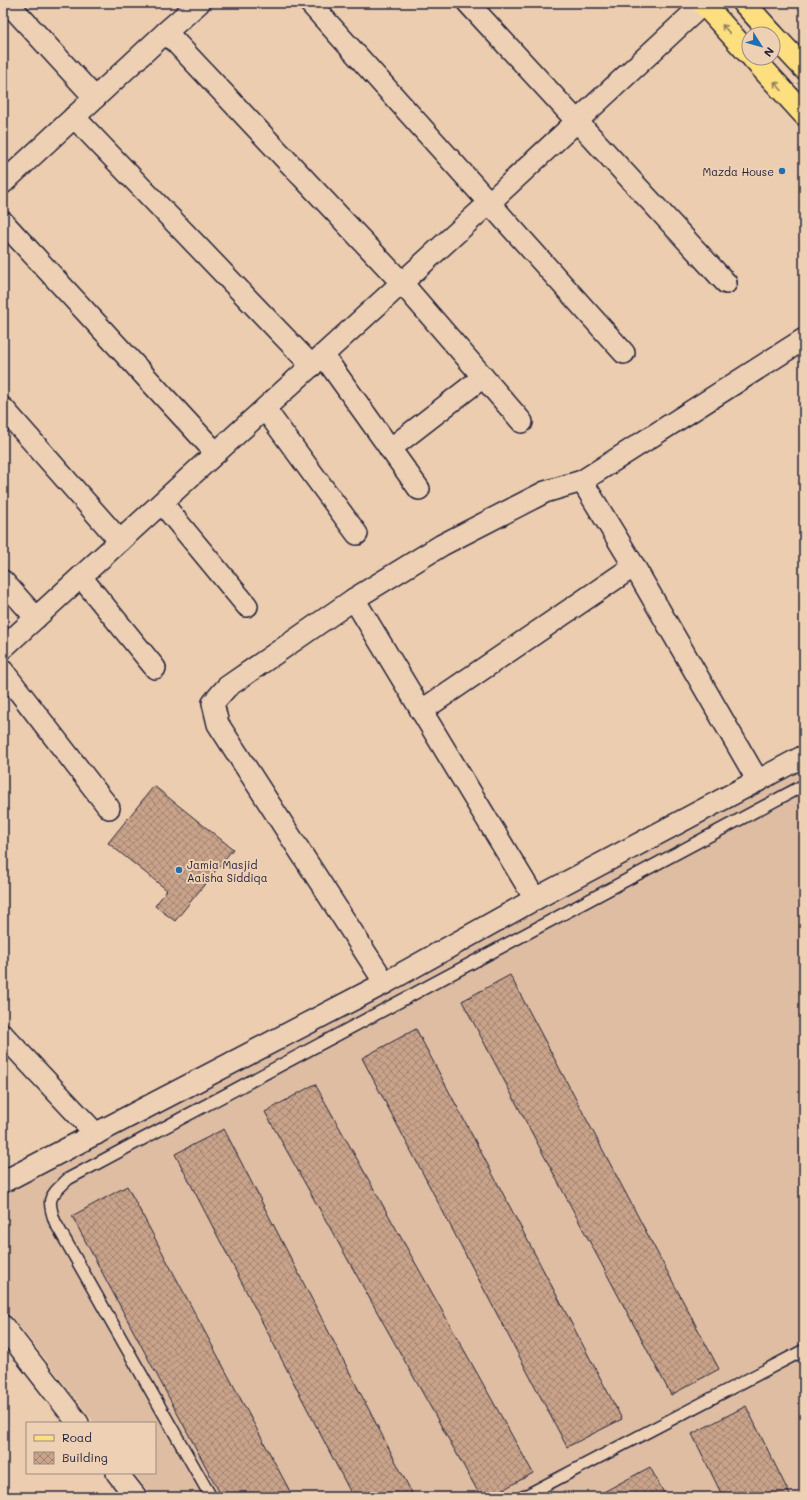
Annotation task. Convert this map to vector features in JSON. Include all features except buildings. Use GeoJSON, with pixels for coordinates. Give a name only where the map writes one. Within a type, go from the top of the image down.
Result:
{"type":"FeatureCollection","features":[{"type":"Feature","properties":{"kind":"main road"},"geometry":{"type":"LineString","coordinates":[[703,3],[741,45]]}},
{"type":"Feature","properties":{"kind":"main road"},"geometry":{"type":"LineString","coordinates":[[744,3],[766,26]]}},
{"type":"Feature","properties":{"kind":"main road"},"geometry":{"type":"LineString","coordinates":[[781,43],[804,68]]}},
{"type":"Feature","properties":{"kind":"main road"},"geometry":{"type":"LineString","coordinates":[[760,66],[804,114]]}},
{"type":"Feature","properties":{"kind":"street"},"geometry":{"type":"LineString","coordinates":[[8,3],[95,98]]}},
{"type":"Feature","properties":{"kind":"street"},"geometry":{"type":"LineString","coordinates":[[310,3],[624,353]]}},
{"type":"Feature","properties":{"kind":"street"},"geometry":{"type":"LineString","coordinates":[[468,3],[726,283]]}},
{"type":"Feature","properties":{"kind":"street"},"geometry":{"type":"LineString","coordinates":[[3,648],[577,122],[703,3]]}},
{"type":"Feature","properties":{"kind":"street"},"geometry":{"type":"LineString","coordinates":[[3,182],[166,32],[189,6]]}},
{"type":"Feature","properties":{"kind":"street"},"geometry":{"type":"LineString","coordinates":[[166,32],[402,283],[522,422]]}},
{"type":"Feature","properties":{"kind":"street"},"geometry":{"type":"LineString","coordinates":[[74,117],[317,361],[390,449],[419,489]]}},
{"type":"Feature","properties":{"kind":"street"},"geometry":{"type":"LineString","coordinates":[[3,222],[216,453]]}},
{"type":"Feature","properties":{"kind":"street"},"geometry":{"type":"LineString","coordinates":[[385,983],[218,724],[213,703],[227,687],[354,599],[442,545],[538,495],[582,482],[804,339]]}},
{"type":"Feature","properties":{"kind":"street"},"geometry":{"type":"LineString","coordinates":[[390,449],[483,377]]}},
{"type":"Feature","properties":{"kind":"street"},"geometry":{"type":"LineString","coordinates":[[3,408],[120,541]]}},
{"type":"Feature","properties":{"kind":"street"},"geometry":{"type":"LineString","coordinates":[[265,409],[357,534]]}},
{"type":"Feature","properties":{"kind":"street"},"geometry":{"type":"LineString","coordinates":[[582,482],[634,566],[758,781]]}},
{"type":"Feature","properties":{"kind":"street"},"geometry":{"type":"LineString","coordinates":[[162,503],[247,606]]}},
{"type":"Feature","properties":{"kind":"street"},"geometry":{"type":"LineString","coordinates":[[421,711],[634,566]]}},
{"type":"Feature","properties":{"kind":"street"},"geometry":{"type":"LineString","coordinates":[[81,577],[155,668]]}},
{"type":"Feature","properties":{"kind":"street"},"geometry":{"type":"LineString","coordinates":[[3,580],[36,618]]}},
{"type":"Feature","properties":{"kind":"street"},"geometry":{"type":"LineString","coordinates":[[354,599],[535,899]]}},
{"type":"Feature","properties":{"kind":"street"},"geometry":{"type":"LineString","coordinates":[[3,671],[109,808]]}},
{"type":"Feature","properties":{"kind":"street"},"geometry":{"type":"LineString","coordinates":[[3,1182],[385,983],[535,899],[804,756]]}},
{"type":"Feature","properties":{"kind":"street"},"geometry":{"type":"LineString","coordinates":[[3,1035],[96,1134]]}},
{"type":"Feature","properties":{"kind":"street"},"geometry":{"type":"LineString","coordinates":[[3,1326],[77,1422]]}},
{"type":"Feature","properties":{"kind":"street"},"geometry":{"type":"LineString","coordinates":[[118,1474],[136,1497]]}},
{"type":"Feature","properties":{"kind":"lane"},"geometry":{"type":"LineString","coordinates":[[211,1497],[55,1222],[49,1205],[53,1194],[68,1179],[804,785]]}},
{"type":"Feature","properties":{"kind":"lane"},"geometry":{"type":"LineString","coordinates":[[523,1497],[804,1350]]}},
{"type":"Feature","properties":{"kind":"shaded area"},"geometry":{"type":"Polygon","coordinates":[[[804,767],[804,1497],[153,1497],[135,1474],[156,1474],[156,1422],[94,1422],[3,1305],[3,1196],[804,767]]]}},
{"type":"Feature","properties":{"kind":"place","name":"Mazda House"},"geometry":{"type":"Point","coordinates":[782,171]}},
{"type":"Feature","properties":{"kind":"place","name":"Jamia Masjid Aaisha Siddiqa"},"geometry":{"type":"Point","coordinates":[179,870]}}]}
